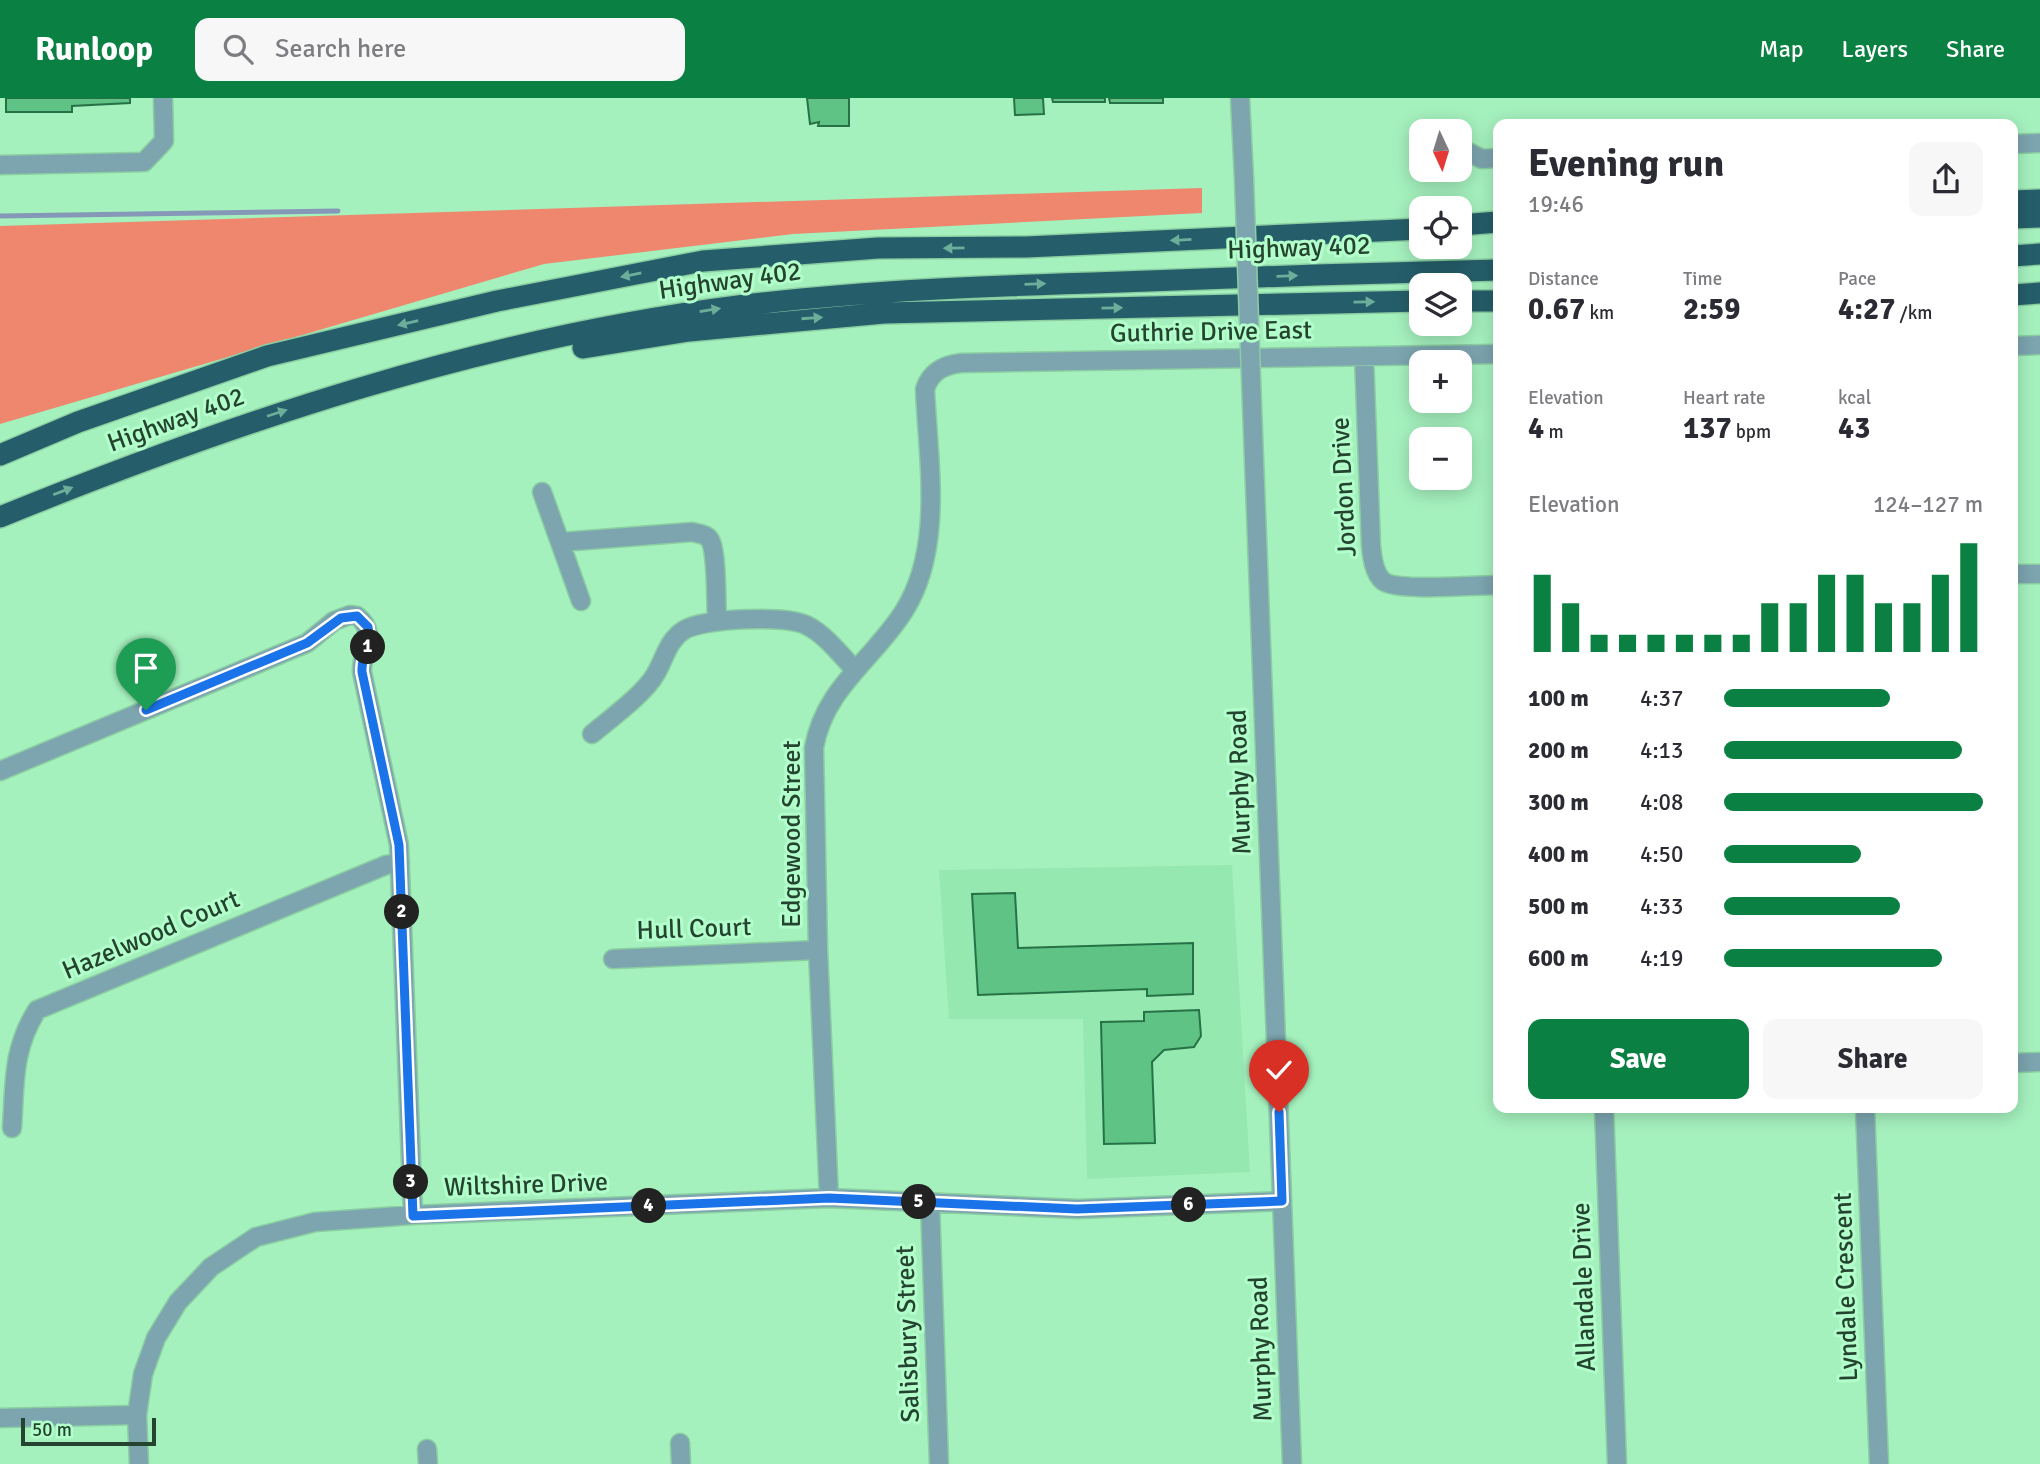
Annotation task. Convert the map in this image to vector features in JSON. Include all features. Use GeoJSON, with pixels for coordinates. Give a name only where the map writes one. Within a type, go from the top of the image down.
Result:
{"type":"FeatureCollection","features":[{"type":"Feature","properties":{"kind":"highway"},"geometry":{"type":"LineString","coordinates":[[2018,201],[2040,200]]}},
{"type":"Feature","properties":{"kind":"highway"},"geometry":{"type":"LineString","coordinates":[[2018,218],[2040,217]]}},
{"type":"Feature","properties":{"kind":"highway"},"geometry":{"type":"LineString","coordinates":[[1472,225],[1493,223]]}},
{"type":"Feature","properties":{"kind":"highway"},"geometry":{"type":"LineString","coordinates":[[1472,227],[1493,228]]}},
{"type":"Feature","properties":{"kind":"highway","name":"Highway 402"},"geometry":{"type":"LineString","coordinates":[[0,455],[78,422],[267,356],[497,301],[703,261],[878,248],[1026,247],[1409,229]]}},
{"type":"Feature","properties":{"kind":"highway"},"geometry":{"type":"LineString","coordinates":[[2018,256],[2040,254]]}},
{"type":"Feature","properties":{"kind":"highway"},"geometry":{"type":"LineString","coordinates":[[2018,263],[2040,263]]}},
{"type":"Feature","properties":{"kind":"highway","name":"Highway 402"},"geometry":{"type":"LineString","coordinates":[[0,517],[278,412],[357,389],[579,334],[735,306],[930,288],[1493,270]]}},
{"type":"Feature","properties":{"kind":"highway"},"geometry":{"type":"LineString","coordinates":[[2018,295],[2040,295]]}},
{"type":"Feature","properties":{"kind":"highway"},"geometry":{"type":"LineString","coordinates":[[357,389],[604,344],[791,320],[940,311],[1409,301]]}},
{"type":"Feature","properties":{"kind":"highway"},"geometry":{"type":"LineString","coordinates":[[1472,301],[1493,301]]}},
{"type":"Feature","properties":{"kind":"street"},"geometry":{"type":"LineString","coordinates":[[0,165],[144,162],[164,141],[163,98]]}},
{"type":"Feature","properties":{"kind":"street","name":"Murphy Road"},"geometry":{"type":"LineString","coordinates":[[1240,98],[1292,1464]]}},
{"type":"Feature","properties":{"kind":"street"},"geometry":{"type":"LineString","coordinates":[[2018,144],[2040,143]]}},
{"type":"Feature","properties":{"kind":"street"},"geometry":{"type":"LineString","coordinates":[[1472,154],[1482,159],[1493,158]]}},
{"type":"Feature","properties":{"kind":"street"},"geometry":{"type":"LineString","coordinates":[[2018,346],[2040,345]]}},
{"type":"Feature","properties":{"kind":"street","name":"Guthrie Drive East"},"geometry":{"type":"LineString","coordinates":[[930,378],[947,365],[961,363],[1493,354]]}},
{"type":"Feature","properties":{"kind":"street","name":"Jordon Drive"},"geometry":{"type":"LineString","coordinates":[[1364,356],[1371,545],[1377,573],[1382,581],[1404,587],[1493,584]]}},
{"type":"Feature","properties":{"kind":"street","name":"Edgewood Street"},"geometry":{"type":"LineString","coordinates":[[829,1198],[818,950],[814,748],[818,728],[826,710],[854,669],[904,612],[924,568],[929,502],[925,389],[930,378]]}},
{"type":"Feature","properties":{"kind":"street"},"geometry":{"type":"LineString","coordinates":[[542,492],[581,601]]}},
{"type":"Feature","properties":{"kind":"street"},"geometry":{"type":"LineString","coordinates":[[561,542],[680,533],[705,535],[711,541],[713,555],[717,621]]}},
{"type":"Feature","properties":{"kind":"street"},"geometry":{"type":"LineString","coordinates":[[2018,574],[2040,573]]}},
{"type":"Feature","properties":{"kind":"street"},"geometry":{"type":"LineString","coordinates":[[0,771],[307,643],[341,618],[357,616],[368,627],[370,635],[362,662],[362,672],[397,827],[400,863],[413,1216]]}},
{"type":"Feature","properties":{"kind":"street"},"geometry":{"type":"LineString","coordinates":[[592,734],[655,675],[671,643],[684,631],[717,621],[788,621],[805,624],[819,634],[854,669]]}},
{"type":"Feature","properties":{"kind":"street","name":"Hazelwood Court"},"geometry":{"type":"LineString","coordinates":[[12,1128],[19,1046],[24,1030],[37,1010],[386,865],[400,863]]}},
{"type":"Feature","properties":{"kind":"street","name":"Hull Court"},"geometry":{"type":"LineString","coordinates":[[613,959],[818,950]]}},
{"type":"Feature","properties":{"kind":"street"},"geometry":{"type":"LineString","coordinates":[[2018,1063],[2040,1062]]}},
{"type":"Feature","properties":{"kind":"street","name":"Allandale Drive"},"geometry":{"type":"LineString","coordinates":[[1604,1113],[1617,1464]]}},
{"type":"Feature","properties":{"kind":"street","name":"Lyndale Crescent"},"geometry":{"type":"LineString","coordinates":[[1865,1113],[1879,1464]]}},
{"type":"Feature","properties":{"kind":"street","name":"Wiltshire Drive"},"geometry":{"type":"LineString","coordinates":[[139,1464],[137,1415],[143,1374],[156,1338],[178,1302],[211,1267],[256,1237],[315,1222],[829,1198],[1077,1209],[1282,1201]]}},
{"type":"Feature","properties":{"kind":"street","name":"Salisbury Street"},"geometry":{"type":"LineString","coordinates":[[930,1203],[939,1464]]}},
{"type":"Feature","properties":{"kind":"street"},"geometry":{"type":"LineString","coordinates":[[0,1418],[137,1415]]}},
{"type":"Feature","properties":{"kind":"street"},"geometry":{"type":"LineString","coordinates":[[680,1443],[681,1464]]}},
{"type":"Feature","properties":{"kind":"shaded area"},"geometry":{"type":"Polygon","coordinates":[[[1202,188],[1202,213],[793,234],[544,264],[0,424],[0,226],[1202,188]]]}},
{"type":"Feature","properties":{"kind":"shaded area"},"geometry":{"type":"Polygon","coordinates":[[[1232,865],[1250,1172],[1087,1179],[1083,1019],[949,1019],[939,870],[1232,865]]]}},
{"type":"Feature","properties":{"kind":"building"},"geometry":{"type":"Polygon","coordinates":[[[6,98],[130,98],[130,103],[72,106],[72,112],[6,112],[6,98]]]}},
{"type":"Feature","properties":{"kind":"building"},"geometry":{"type":"Polygon","coordinates":[[[807,98],[849,98],[849,126],[818,126],[819,122],[810,124],[807,98]]]}},
{"type":"Feature","properties":{"kind":"building"},"geometry":{"type":"Polygon","coordinates":[[[1014,98],[1043,98],[1044,114],[1015,115],[1014,98]]]}},
{"type":"Feature","properties":{"kind":"building"},"geometry":{"type":"Polygon","coordinates":[[[1052,98],[1105,98],[1105,102],[1053,102],[1052,98]]]}},
{"type":"Feature","properties":{"kind":"building"},"geometry":{"type":"Polygon","coordinates":[[[1109,98],[1163,98],[1163,103],[1110,103],[1109,98]]]}},
{"type":"Feature","properties":{"kind":"building"},"geometry":{"type":"Polygon","coordinates":[[[1015,893],[1018,948],[1193,943],[1193,994],[1147,996],[1147,989],[978,995],[972,894],[1015,893]]]}},
{"type":"Feature","properties":{"kind":"building"},"geometry":{"type":"Polygon","coordinates":[[[1199,1010],[1201,1036],[1194,1047],[1164,1050],[1152,1062],[1155,1143],[1104,1144],[1101,1022],[1144,1021],[1144,1012],[1199,1010]]]}},
{"type":"Feature","properties":{"kind":"waterway"},"geometry":{"type":"LineString","coordinates":[[0,216],[338,211]]}},
{"type":"Feature","properties":{"kind":"route"},"geometry":{"type":"LineString","coordinates":[[146,710],[307,643],[341,618],[357,616],[368,627],[369,645],[362,662],[362,672],[399,845],[413,1216],[829,1198],[1077,1209],[1282,1201],[1279,1112]]}}]}
